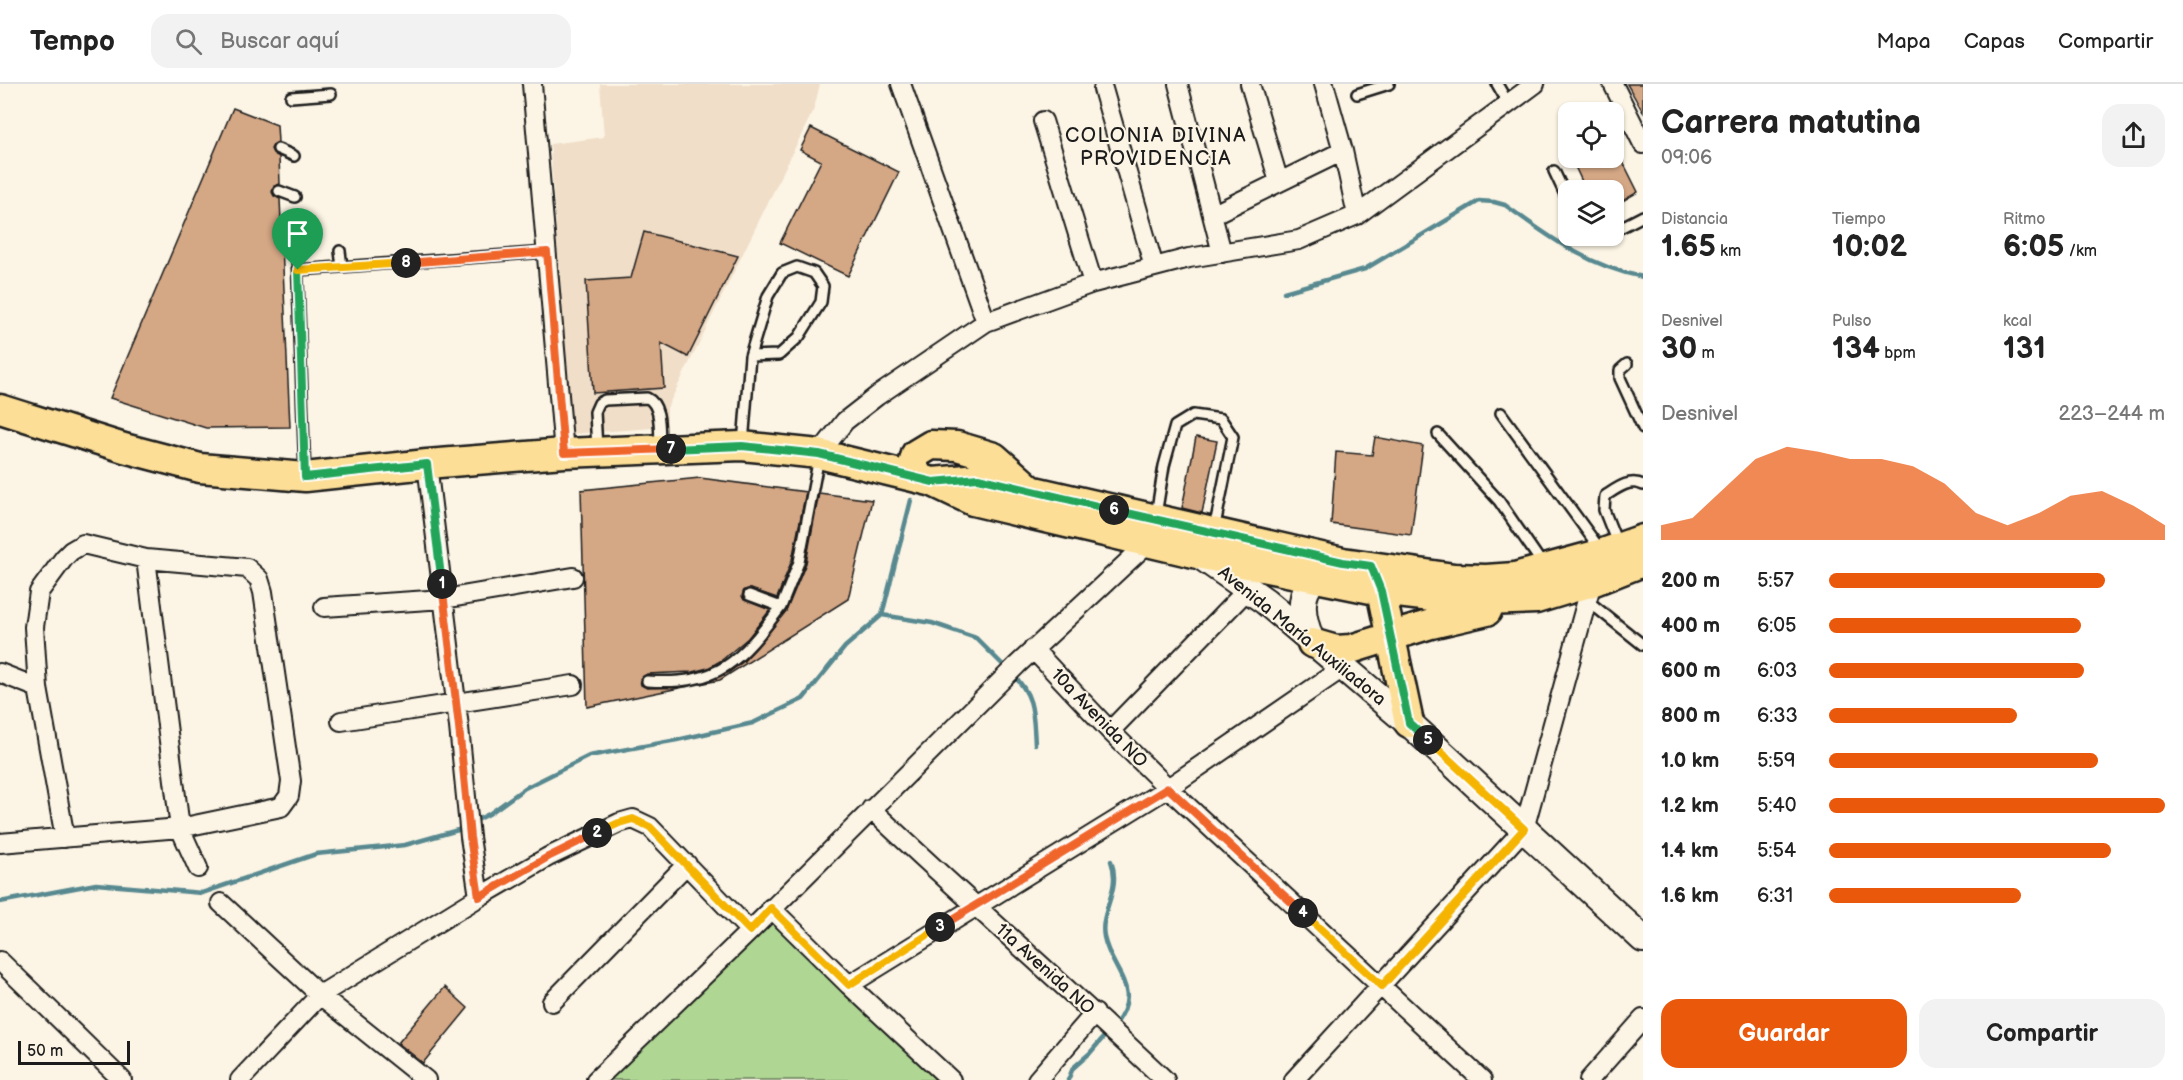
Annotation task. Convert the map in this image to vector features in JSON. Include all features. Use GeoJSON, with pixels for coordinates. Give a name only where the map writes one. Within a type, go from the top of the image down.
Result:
{"type":"FeatureCollection","features":[{"type":"Feature","properties":{"kind":"main road"},"geometry":{"type":"LineString","coordinates":[[0,409],[124,448],[200,468],[305,477],[564,453],[742,446],[819,454],[926,480],[973,501],[1152,531],[1206,544],[1313,577],[1376,579],[1515,577],[1627,551]]}},
{"type":"Feature","properties":{"kind":"main road"},"geometry":{"type":"LineString","coordinates":[[926,480],[978,478],[1031,490],[1152,531]]}},
{"type":"Feature","properties":{"kind":"main road"},"geometry":{"type":"LineString","coordinates":[[1206,544],[1343,562],[1376,579],[1486,601],[1590,591],[1627,551]]}},
{"type":"Feature","properties":{"kind":"main road"},"geometry":{"type":"LineString","coordinates":[[1376,579],[1391,636],[1409,723]]}},
{"type":"Feature","properties":{"kind":"main road"},"geometry":{"type":"LineString","coordinates":[[1312,643],[1336,650],[1351,649],[1431,624],[1536,598]]}},
{"type":"Feature","properties":{"kind":"main road"},"geometry":{"type":"LineString","coordinates":[[1401,686],[1402,665],[1410,645],[1431,624]]}},
{"type":"Feature","properties":{"kind":"street"},"geometry":{"type":"LineString","coordinates":[[532,84],[564,453]]}},
{"type":"Feature","properties":{"kind":"street"},"geometry":{"type":"LineString","coordinates":[[901,84],[986,322]]}},
{"type":"Feature","properties":{"kind":"street"},"geometry":{"type":"LineString","coordinates":[[1178,84],[1222,253]]}},
{"type":"Feature","properties":{"kind":"street"},"geometry":{"type":"LineString","coordinates":[[1250,84],[1279,182]]}},
{"type":"Feature","properties":{"kind":"street"},"geometry":{"type":"LineString","coordinates":[[1324,84],[1343,150],[1357,215]]}},
{"type":"Feature","properties":{"kind":"street"},"geometry":{"type":"LineString","coordinates":[[819,454],[845,421],[877,396],[986,322],[1093,283],[1154,267],[1189,258],[1299,240],[1357,215],[1535,84]]}},
{"type":"Feature","properties":{"kind":"street"},"geometry":{"type":"LineString","coordinates":[[1613,84],[1643,144]]}},
{"type":"Feature","properties":{"kind":"street"},"geometry":{"type":"LineString","coordinates":[[1104,89],[1154,267]]}},
{"type":"Feature","properties":{"kind":"street"},"geometry":{"type":"LineString","coordinates":[[1043,121],[1093,283]]}},
{"type":"Feature","properties":{"kind":"street"},"geometry":{"type":"LineString","coordinates":[[1212,215],[1343,150]]}},
{"type":"Feature","properties":{"kind":"street"},"geometry":{"type":"LineString","coordinates":[[427,464],[466,805],[479,897]]}},
{"type":"Feature","properties":{"kind":"street"},"geometry":{"type":"LineString","coordinates":[[596,1080],[750,931],[1152,531]]}},
{"type":"Feature","properties":{"kind":"street"},"geometry":{"type":"LineString","coordinates":[[0,843],[64,838],[180,828],[281,807],[289,796],[291,781],[263,592],[259,579],[247,568],[146,559],[83,544],[64,558],[39,592],[34,627],[38,688],[64,838]]}},
{"type":"Feature","properties":{"kind":"street","name":"Avenida María Auxiliadora"},"geometry":{"type":"LineString","coordinates":[[1206,544],[1248,589],[1409,723],[1643,939]]}},
{"type":"Feature","properties":{"kind":"street"},"geometry":{"type":"LineString","coordinates":[[146,559],[180,828],[198,868]]}},
{"type":"Feature","properties":{"kind":"street"},"geometry":{"type":"LineString","coordinates":[[1312,643],[1302,613],[1304,593],[1313,577],[1327,567],[1343,562]]}},
{"type":"Feature","properties":{"kind":"street"},"geometry":{"type":"LineString","coordinates":[[324,607],[444,599],[573,577]]}},
{"type":"Feature","properties":{"kind":"street"},"geometry":{"type":"LineString","coordinates":[[1110,731],[1248,589]]}},
{"type":"Feature","properties":{"kind":"street"},"geometry":{"type":"LineString","coordinates":[[1294,1080],[1524,829],[1590,591]]}},
{"type":"Feature","properties":{"kind":"street","name":"10a Avenida NO"},"geometry":{"type":"LineString","coordinates":[[1033,649],[1110,731],[1168,788],[1482,1080]]}},
{"type":"Feature","properties":{"kind":"street"},"geometry":{"type":"LineString","coordinates":[[849,985],[1168,788],[1344,667]]}},
{"type":"Feature","properties":{"kind":"street"},"geometry":{"type":"LineString","coordinates":[[0,673],[38,688]]}},
{"type":"Feature","properties":{"kind":"street"},"geometry":{"type":"LineString","coordinates":[[341,721],[456,705],[573,685]]}},
{"type":"Feature","properties":{"kind":"street","name":"11a Avenida NO"},"geometry":{"type":"LineString","coordinates":[[871,809],[1165,1080]]}},
{"type":"Feature","properties":{"kind":"street"},"geometry":{"type":"LineString","coordinates":[[240,1080],[320,995],[548,857],[619,823],[633,819],[650,827],[750,931]]}},
{"type":"Feature","properties":{"kind":"street"},"geometry":{"type":"LineString","coordinates":[[552,1002],[687,864]]}},
{"type":"Feature","properties":{"kind":"street"},"geometry":{"type":"LineString","coordinates":[[220,903],[320,995],[426,1080]]}},
{"type":"Feature","properties":{"kind":"street"},"geometry":{"type":"LineString","coordinates":[[771,908],[951,1080]]}},
{"type":"Feature","properties":{"kind":"street"},"geometry":{"type":"LineString","coordinates":[[0,961],[122,1080]]}},
{"type":"Feature","properties":{"kind":"street"},"geometry":{"type":"LineString","coordinates":[[1037,1080],[1099,1017]]}},
{"type":"Feature","properties":{"kind":"street"},"geometry":{"type":"LineString","coordinates":[[1589,1080],[1643,1019]]}},
{"type":"Feature","properties":{"kind":"lane"},"geometry":{"type":"LineString","coordinates":[[1357,94],[1389,84]]}},
{"type":"Feature","properties":{"kind":"lane"},"geometry":{"type":"LineString","coordinates":[[1497,84],[1508,103]]}},
{"type":"Feature","properties":{"kind":"lane"},"geometry":{"type":"LineString","coordinates":[[291,97],[332,94]]}},
{"type":"Feature","properties":{"kind":"lane"},"geometry":{"type":"LineString","coordinates":[[278,149],[294,156]]}},
{"type":"Feature","properties":{"kind":"lane"},"geometry":{"type":"LineString","coordinates":[[1554,171],[1558,180]]}},
{"type":"Feature","properties":{"kind":"lane"},"geometry":{"type":"LineString","coordinates":[[279,191],[295,197]]}},
{"type":"Feature","properties":{"kind":"lane"},"geometry":{"type":"LineString","coordinates":[[1624,226],[1643,216]]}},
{"type":"Feature","properties":{"kind":"lane"},"geometry":{"type":"LineString","coordinates":[[340,251],[342,267]]}},
{"type":"Feature","properties":{"kind":"lane"},"geometry":{"type":"LineString","coordinates":[[298,270],[547,252]]}},
{"type":"Feature","properties":{"kind":"lane"},"geometry":{"type":"LineString","coordinates":[[297,255],[305,477]]}},
{"type":"Feature","properties":{"kind":"lane"},"geometry":{"type":"LineString","coordinates":[[742,446],[750,356],[768,296],[782,273],[797,267],[814,273],[823,286],[821,302],[799,337],[779,355],[750,356]]}},
{"type":"Feature","properties":{"kind":"lane"},"geometry":{"type":"LineString","coordinates":[[1627,364],[1620,370],[1620,378],[1643,428]]}},
{"type":"Feature","properties":{"kind":"lane"},"geometry":{"type":"LineString","coordinates":[[598,452],[596,412],[599,403],[605,400],[638,398],[647,398],[655,404],[660,449]]}},
{"type":"Feature","properties":{"kind":"lane"},"geometry":{"type":"LineString","coordinates":[[1501,413],[1627,551]]}},
{"type":"Feature","properties":{"kind":"lane"},"geometry":{"type":"LineString","coordinates":[[1152,531],[1164,466],[1175,426],[1193,415],[1221,419],[1233,437],[1206,544]]}},
{"type":"Feature","properties":{"kind":"lane"},"geometry":{"type":"LineString","coordinates":[[1438,434],[1499,501],[1546,569]]}},
{"type":"Feature","properties":{"kind":"lane"},"geometry":{"type":"LineString","coordinates":[[647,681],[677,683],[714,674],[734,662],[764,630],[781,607],[799,562],[819,454]]}},
{"type":"Feature","properties":{"kind":"lane"},"geometry":{"type":"LineString","coordinates":[[1627,551],[1604,510],[1605,496],[1622,485],[1637,482],[1643,485]]}},
{"type":"Feature","properties":{"kind":"lane"},"geometry":{"type":"LineString","coordinates":[[1590,591],[1643,645]]}},
{"type":"Feature","properties":{"kind":"lane"},"geometry":{"type":"LineString","coordinates":[[749,595],[781,607]]}},
{"type":"Feature","properties":{"kind":"shaded area"},"geometry":{"type":"Polygon","coordinates":[[[600,84],[820,84],[814,109],[667,408],[667,427],[571,434],[550,144],[604,137],[600,84]]]}},
{"type":"Feature","properties":{"kind":"green space"},"geometry":{"type":"Polygon","coordinates":[[[771,908],[951,1080],[610,1080],[603,1073],[771,908]]]}},
{"type":"Feature","properties":{"kind":"building"},"geometry":{"type":"Polygon","coordinates":[[[1627,84],[1643,84],[1643,112],[1627,84]]]}},
{"type":"Feature","properties":{"kind":"building"},"geometry":{"type":"Polygon","coordinates":[[[233,108],[277,125],[278,142],[271,149],[279,157],[280,184],[274,186],[272,192],[280,199],[290,427],[206,428],[110,398],[233,108]]]}},
{"type":"Feature","properties":{"kind":"building"},"geometry":{"type":"Polygon","coordinates":[[[811,128],[899,172],[848,276],[780,243],[821,161],[800,150],[811,128]]]}},
{"type":"Feature","properties":{"kind":"building"},"geometry":{"type":"Polygon","coordinates":[[[1624,164],[1638,192],[1624,200],[1624,180],[1581,180],[1576,168],[1624,168],[1624,164]]]}},
{"type":"Feature","properties":{"kind":"building"},"geometry":{"type":"Polygon","coordinates":[[[644,232],[738,256],[688,357],[661,343],[664,388],[593,393],[586,281],[631,278],[644,232]]]}},
{"type":"Feature","properties":{"kind":"building"},"geometry":{"type":"Polygon","coordinates":[[[1196,437],[1217,441],[1202,513],[1182,508],[1196,437]]]}},
{"type":"Feature","properties":{"kind":"building"},"geometry":{"type":"Polygon","coordinates":[[[1375,437],[1423,446],[1411,535],[1331,524],[1336,452],[1372,455],[1375,437]]]}},
{"type":"Feature","properties":{"kind":"building"},"geometry":{"type":"Polygon","coordinates":[[[700,478],[806,492],[792,560],[777,598],[751,589],[744,590],[742,596],[744,600],[770,610],[748,638],[722,660],[708,668],[692,672],[647,674],[640,680],[641,685],[647,688],[689,686],[587,707],[581,490],[700,478]]]}},
{"type":"Feature","properties":{"kind":"building"},"geometry":{"type":"Polygon","coordinates":[[[819,493],[872,500],[848,599],[720,680],[700,684],[729,672],[744,661],[786,611],[806,563],[819,493]]]}},
{"type":"Feature","properties":{"kind":"building"},"geometry":{"type":"Polygon","coordinates":[[[445,987],[468,1008],[423,1063],[398,1043],[445,987]]]}},
{"type":"Feature","properties":{"kind":"waterway"},"geometry":{"type":"LineString","coordinates":[[1284,292],[1365,269],[1479,201],[1505,205],[1553,239],[1587,258],[1643,277]]}},
{"type":"Feature","properties":{"kind":"waterway"},"geometry":{"type":"LineString","coordinates":[[473,822],[489,814],[525,788],[589,756],[753,723],[803,699],[845,647],[882,615],[911,500]]}},
{"type":"Feature","properties":{"kind":"waterway"},"geometry":{"type":"LineString","coordinates":[[882,615],[932,623],[976,638],[1007,669]]}},
{"type":"Feature","properties":{"kind":"waterway"},"geometry":{"type":"LineString","coordinates":[[1013,675],[1025,691],[1032,706],[1035,744]]}},
{"type":"Feature","properties":{"kind":"waterway"},"geometry":{"type":"LineString","coordinates":[[0,902],[96,884],[202,893],[316,854],[405,845],[465,826]]}},
{"type":"Feature","properties":{"kind":"waterway"},"geometry":{"type":"LineString","coordinates":[[1111,861],[1114,881],[1103,927],[1104,937],[1126,991],[1123,1013],[1114,1026]]}},
{"type":"Feature","properties":{"kind":"waterway"},"geometry":{"type":"LineString","coordinates":[[1068,1080],[1073,1068],[1108,1032]]}},
{"type":"Feature","properties":{"kind":"district","name":"COLONIA DIVINA PROVIDENCIA"},"geometry":{"type":"Point","coordinates":[1156,148]}},
{"type":"Feature","properties":{"kind":"route"},"geometry":{"type":"LineString","coordinates":[[547,252],[564,453],[742,446],[819,454],[933,482],[978,478],[1213,533],[1343,562],[1371,566],[1381,591],[1409,723],[1524,829],[1382,986],[1168,788],[849,985],[771,908],[750,931],[650,827],[633,819],[619,823],[548,857],[479,897],[466,805],[459,727],[427,464],[305,477],[298,270],[547,252]]}}]}
